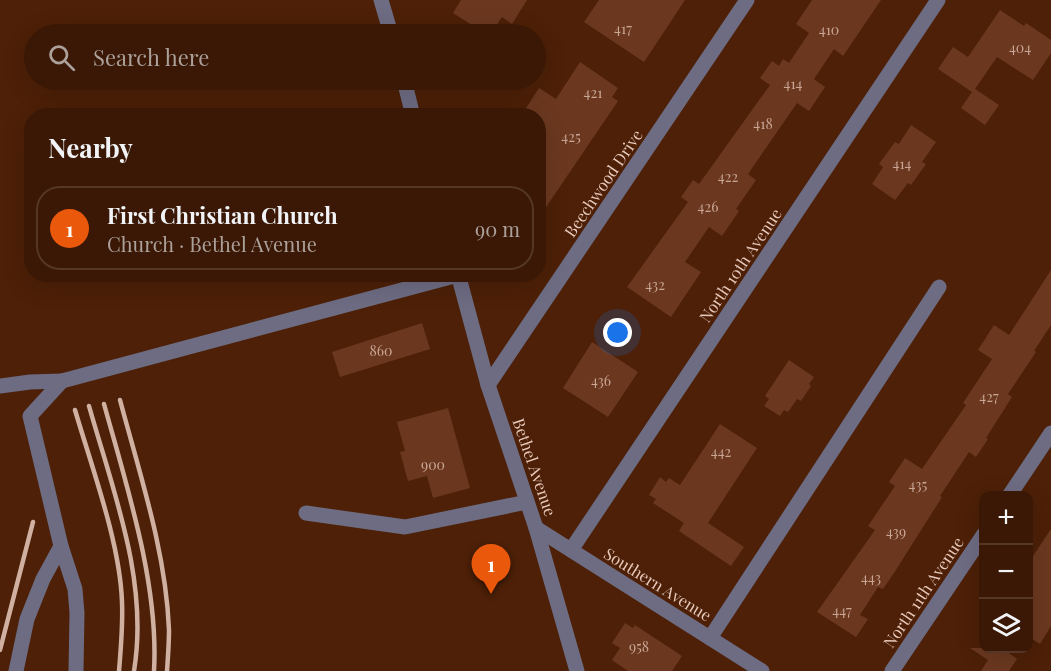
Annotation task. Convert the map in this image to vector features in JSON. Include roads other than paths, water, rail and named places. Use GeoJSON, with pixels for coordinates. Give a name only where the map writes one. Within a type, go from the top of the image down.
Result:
{"type":"FeatureCollection","features":[{"type":"Feature","properties":{"kind":"street"},"geometry":{"type":"LineString","coordinates":[[381,0],[388,24]]}},
{"type":"Feature","properties":{"kind":"street","name":"Beechwood Drive"},"geometry":{"type":"LineString","coordinates":[[488,385],[747,0]]}},
{"type":"Feature","properties":{"kind":"street","name":"North 10th Avenue"},"geometry":{"type":"LineString","coordinates":[[571,550],[938,0]]}},
{"type":"Feature","properties":{"kind":"street"},"geometry":{"type":"LineString","coordinates":[[407,90],[412,108]]}},
{"type":"Feature","properties":{"kind":"street"},"geometry":{"type":"LineString","coordinates":[[0,386],[62,381],[432,282]]}},
{"type":"Feature","properties":{"kind":"street","name":"Bethel Avenue"},"geometry":{"type":"LineString","coordinates":[[460,282],[488,385],[536,528],[577,671]]}},
{"type":"Feature","properties":{"kind":"street"},"geometry":{"type":"LineString","coordinates":[[710,638],[939,287]]}},
{"type":"Feature","properties":{"kind":"street"},"geometry":{"type":"LineString","coordinates":[[62,381],[30,416],[61,546],[75,590],[76,671]]}},
{"type":"Feature","properties":{"kind":"street"},"geometry":{"type":"LineString","coordinates":[[1012,491],[1051,433]]}},
{"type":"Feature","properties":{"kind":"street"},"geometry":{"type":"LineString","coordinates":[[306,513],[405,527],[527,502]]}},
{"type":"Feature","properties":{"kind":"street","name":"Southern Avenue"},"geometry":{"type":"LineString","coordinates":[[536,528],[762,671]]}},
{"type":"Feature","properties":{"kind":"street","name":"North 11th Avenue"},"geometry":{"type":"LineString","coordinates":[[892,671],[979,541]]}},
{"type":"Feature","properties":{"kind":"street"},"geometry":{"type":"LineString","coordinates":[[16,671],[27,619],[43,579],[61,546]]}},
{"type":"Feature","properties":{"kind":"railway"},"geometry":{"type":"LineString","coordinates":[[120,400],[151,514],[163,572],[169,630],[167,671]]}},
{"type":"Feature","properties":{"kind":"railway"},"geometry":{"type":"LineString","coordinates":[[104,404],[131,502],[146,571],[152,605],[154,671]]}},
{"type":"Feature","properties":{"kind":"railway"},"geometry":{"type":"LineString","coordinates":[[89,406],[118,503],[133,570],[137,604],[134,671]]}},
{"type":"Feature","properties":{"kind":"railway"},"geometry":{"type":"LineString","coordinates":[[75,410],[116,555],[122,611],[119,671]]}},
{"type":"Feature","properties":{"kind":"railway"},"geometry":{"type":"LineString","coordinates":[[0,650],[33,522]]}},
{"type":"Feature","properties":{"kind":"place","name":"First Christian Church"},"geometry":{"type":"Point","coordinates":[491,594]}}]}
